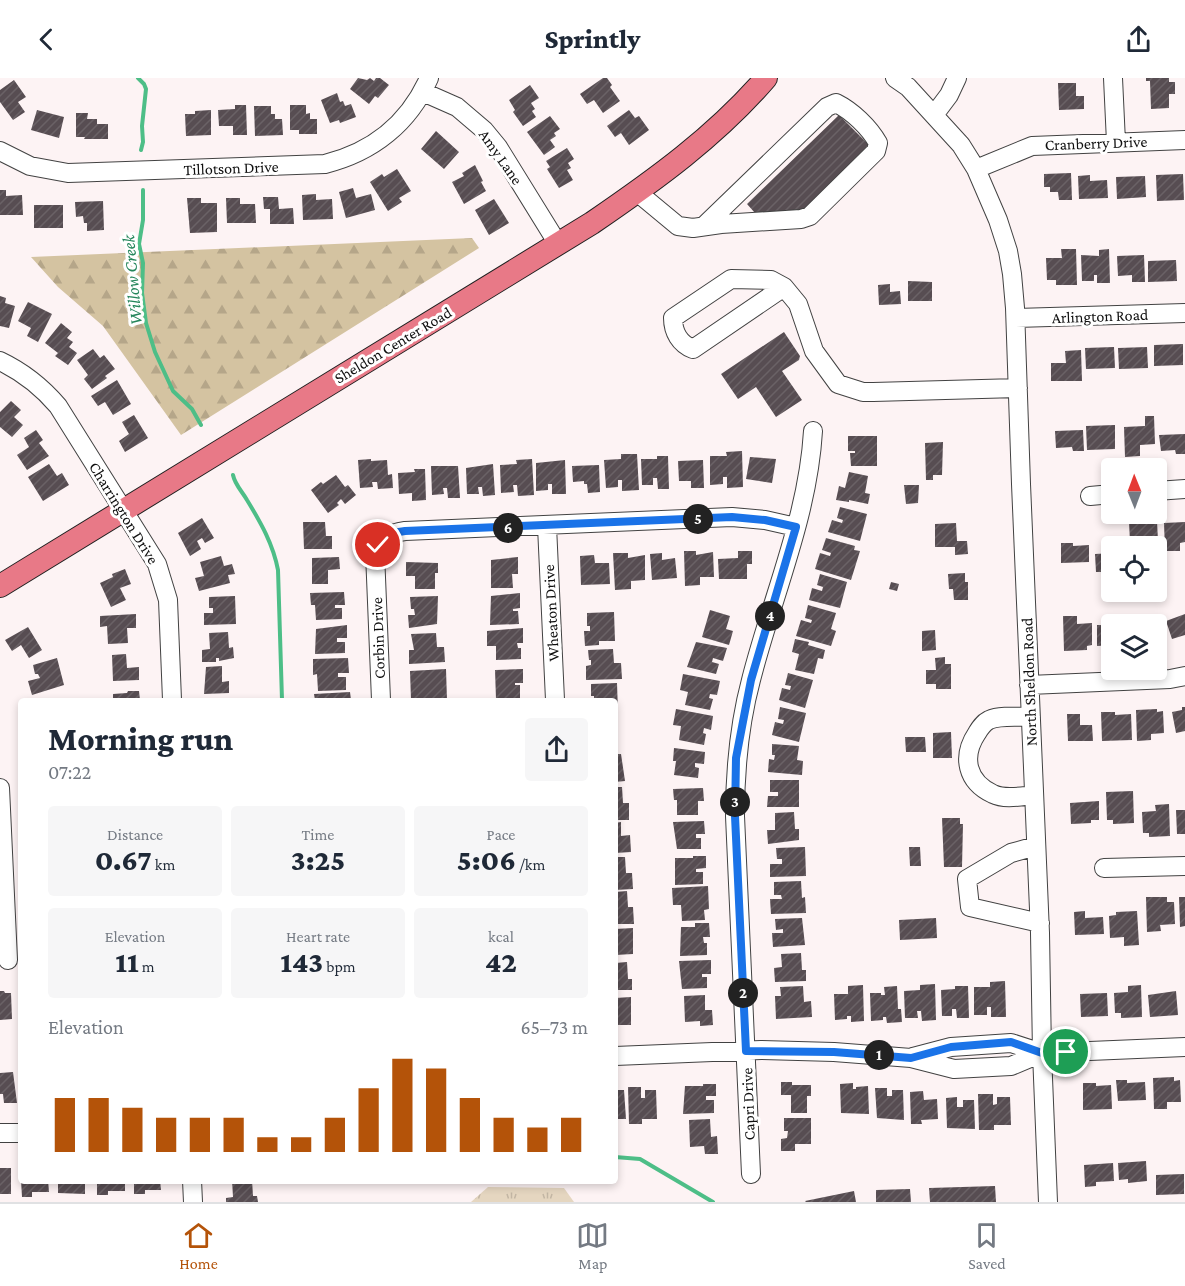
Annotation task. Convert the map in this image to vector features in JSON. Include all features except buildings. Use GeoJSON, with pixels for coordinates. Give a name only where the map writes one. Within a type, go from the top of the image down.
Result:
{"type":"FeatureCollection","features":[{"type":"Feature","properties":{"kind":"main road","name":"Sheldon Center Road"},"geometry":{"type":"LineString","coordinates":[[0,586],[558,244],[637,192],[675,165],[717,129],[746,102],[766,78]]}},
{"type":"Feature","properties":{"kind":"street","name":"North Sheldon Road"},"geometry":{"type":"LineString","coordinates":[[895,78],[908,87],[961,145],[976,169],[998,219],[1012,274],[1016,318],[1040,923],[1048,1202]]}},
{"type":"Feature","properties":{"kind":"street"},"geometry":{"type":"LineString","coordinates":[[934,115],[949,95],[957,78]]}},
{"type":"Feature","properties":{"kind":"street"},"geometry":{"type":"LineString","coordinates":[[1113,78],[1116,142]]}},
{"type":"Feature","properties":{"kind":"street","name":"Tillotson Drive"},"geometry":{"type":"LineString","coordinates":[[0,152],[30,166],[68,173],[325,164],[351,156],[376,144],[407,116],[426,85]]}},
{"type":"Feature","properties":{"kind":"street","name":"Amy Lane"},"geometry":{"type":"LineString","coordinates":[[426,85],[484,130],[498,147],[558,244]]}},
{"type":"Feature","properties":{"kind":"street"},"geometry":{"type":"LineString","coordinates":[[637,192],[678,226],[693,228],[801,219],[810,216],[876,151],[878,143],[847,108],[836,103],[827,107],[704,226]]}},
{"type":"Feature","properties":{"kind":"street","name":"Cranberry Drive"},"geometry":{"type":"LineString","coordinates":[[976,169],[1032,146],[1185,140]]}},
{"type":"Feature","properties":{"kind":"street"},"geometry":{"type":"LineString","coordinates":[[784,287],[693,349],[684,346],[673,328],[673,318],[731,279],[771,280],[784,287],[798,304],[814,351],[838,384],[863,392],[1018,387]]}},
{"type":"Feature","properties":{"kind":"street","name":"Arlington Road"},"geometry":{"type":"LineString","coordinates":[[1016,318],[1185,313]]}},
{"type":"Feature","properties":{"kind":"street","name":"Charrington Drive"},"geometry":{"type":"LineString","coordinates":[[0,361],[18,370],[53,400],[157,564],[167,593],[172,698]]}},
{"type":"Feature","properties":{"kind":"street","name":"Capri Drive"},"geometry":{"type":"LineString","coordinates":[[751,1174],[735,816],[736,758],[751,680],[808,480],[813,431]]}},
{"type":"Feature","properties":{"kind":"street"},"geometry":{"type":"LineString","coordinates":[[1167,490],[1185,489]]}},
{"type":"Feature","properties":{"kind":"street"},"geometry":{"type":"LineString","coordinates":[[1090,496],[1101,495]]}},
{"type":"Feature","properties":{"kind":"street"},"geometry":{"type":"LineString","coordinates":[[547,526],[732,517],[765,520],[796,527]]}},
{"type":"Feature","properties":{"kind":"street","name":"Corbin Drive"},"geometry":{"type":"LineString","coordinates":[[381,698],[375,553],[382,540],[393,533],[405,531],[547,526]]}},
{"type":"Feature","properties":{"kind":"street","name":"Wheaton Drive"},"geometry":{"type":"LineString","coordinates":[[547,526],[555,698]]}},
{"type":"Feature","properties":{"kind":"street"},"geometry":{"type":"LineString","coordinates":[[1029,685],[1170,679],[1185,676]]}},
{"type":"Feature","properties":{"kind":"street"},"geometry":{"type":"LineString","coordinates":[[1031,717],[991,720],[982,725],[971,742],[967,758],[970,775],[992,794],[1001,797],[1034,795]]}},
{"type":"Feature","properties":{"kind":"street"},"geometry":{"type":"LineString","coordinates":[[0,788],[10,960]]}},
{"type":"Feature","properties":{"kind":"street"},"geometry":{"type":"LineString","coordinates":[[1036,846],[1011,853],[967,879],[970,907],[1040,923]]}},
{"type":"Feature","properties":{"kind":"street"},"geometry":{"type":"LineString","coordinates":[[1104,868],[1185,866]]}},
{"type":"Feature","properties":{"kind":"street"},"geometry":{"type":"LineString","coordinates":[[618,1056],[746,1051],[834,1052],[911,1058],[951,1047],[1011,1042],[1042,1053],[1185,1047]]}},
{"type":"Feature","properties":{"kind":"street"},"geometry":{"type":"LineString","coordinates":[[0,1133],[18,1133]]}},
{"type":"Feature","properties":{"kind":"street"},"geometry":{"type":"LineString","coordinates":[[192,1184],[193,1202]]}},
{"type":"Feature","properties":{"kind":"green space"},"geometry":{"type":"Polygon","coordinates":[[[472,238],[479,248],[181,435],[103,326],[58,287],[31,257],[472,238]]]}},
{"type":"Feature","properties":{"kind":"green space"},"geometry":{"type":"Polygon","coordinates":[[[488,1187],[564,1188],[574,1202],[471,1202],[488,1187]]]}},
{"type":"Feature","properties":{"kind":"waterway","name":"Willow Creek"},"geometry":{"type":"LineString","coordinates":[[138,78],[146,89],[141,150]]}},
{"type":"Feature","properties":{"kind":"waterway","name":"Willow Creek"},"geometry":{"type":"LineString","coordinates":[[143,190],[143,220],[139,244],[143,263],[142,293],[146,323],[155,352],[173,391],[192,409],[201,425]]}},
{"type":"Feature","properties":{"kind":"waterway","name":"Willow Creek"},"geometry":{"type":"LineString","coordinates":[[233,475],[266,534],[278,570],[282,698]]}},
{"type":"Feature","properties":{"kind":"waterway","name":"Willow Creek"},"geometry":{"type":"LineString","coordinates":[[618,1157],[640,1159],[713,1202]]}},
{"type":"Feature","properties":{"kind":"route"},"geometry":{"type":"LineString","coordinates":[[378,545],[387,536],[405,531],[732,517],[765,520],[796,527],[751,680],[736,758],[735,816],[746,1051],[792,1050],[911,1058],[951,1047],[1011,1042],[1042,1053],[1066,1052]]}}]}
